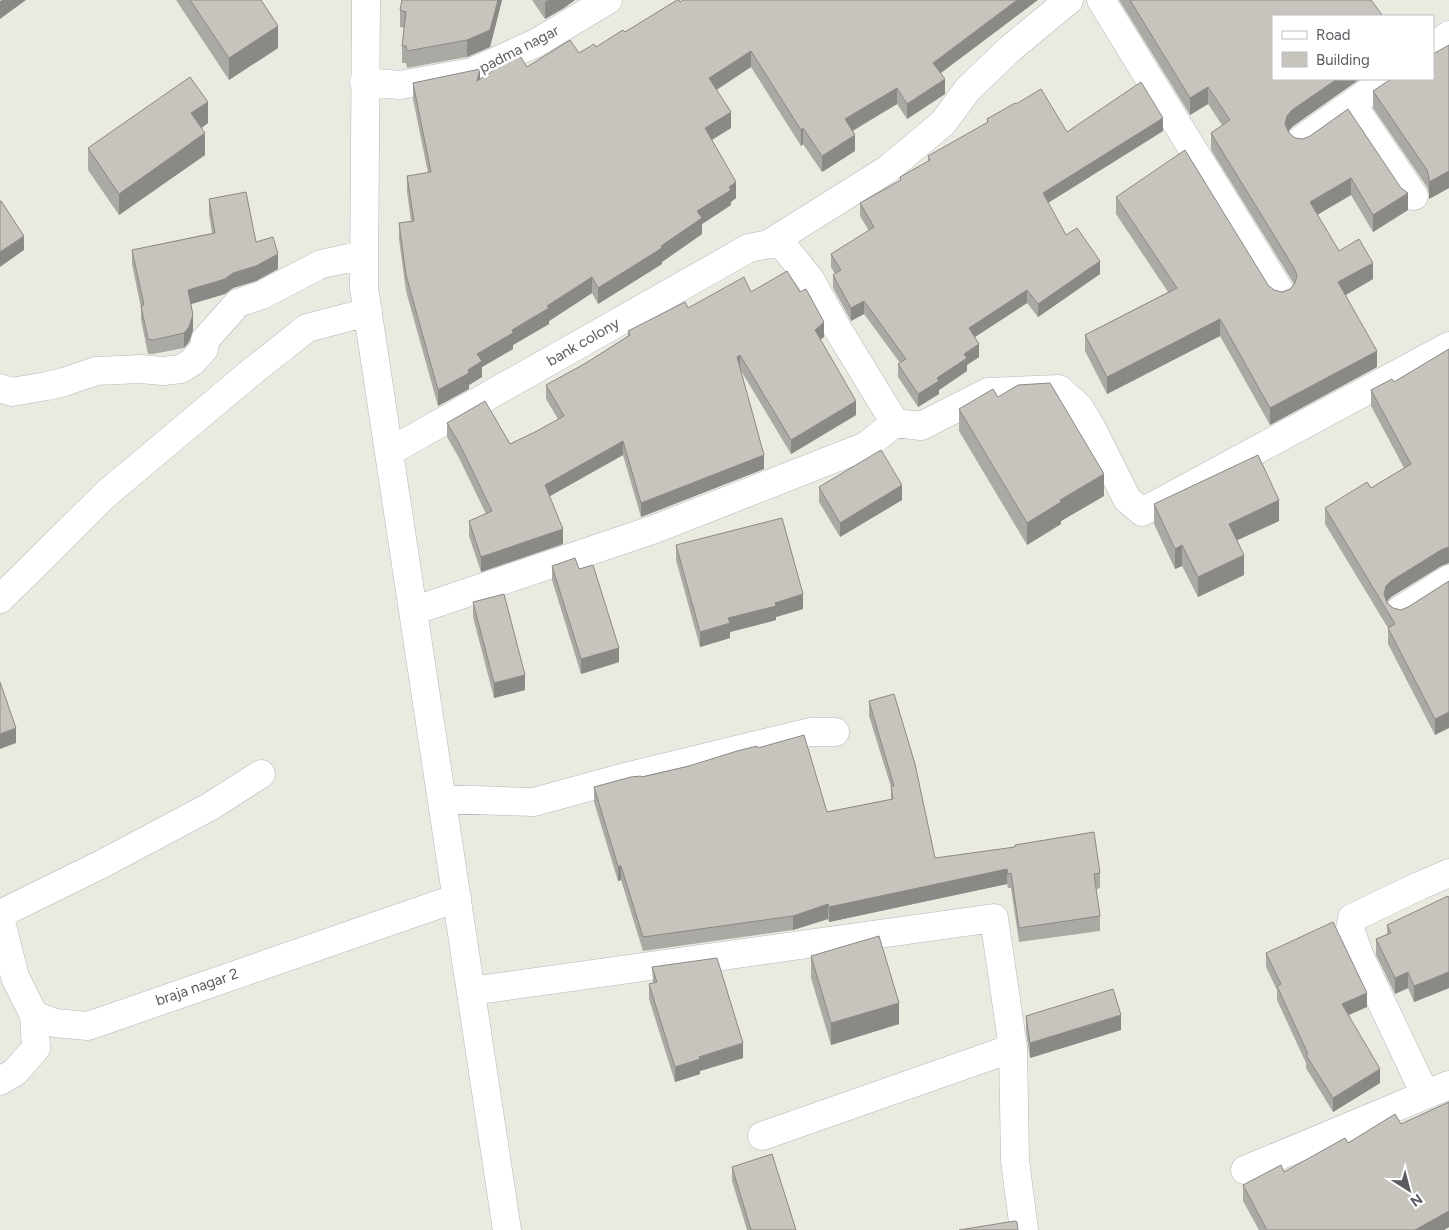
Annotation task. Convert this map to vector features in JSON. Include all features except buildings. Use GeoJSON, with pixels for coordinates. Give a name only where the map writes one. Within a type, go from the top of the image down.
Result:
{"type":"FeatureCollection","features":[{"type":"Feature","properties":{"kind":"street"},"geometry":{"type":"LineString","coordinates":[[366,0],[364,288],[507,1230]]}},
{"type":"Feature","properties":{"kind":"street","name":"padma nagar"},"geometry":{"type":"LineString","coordinates":[[364,82],[400,85],[472,72],[536,43],[608,0]]}},
{"type":"Feature","properties":{"kind":"street","name":"bank colony"},"geometry":{"type":"LineString","coordinates":[[389,452],[749,248],[775,242],[888,169],[942,123],[968,89],[1004,55],[1069,0]]}},
{"type":"Feature","properties":{"kind":"street"},"geometry":{"type":"LineString","coordinates":[[1101,0],[1281,293]]}},
{"type":"Feature","properties":{"kind":"street"},"geometry":{"type":"LineString","coordinates":[[1434,45],[1449,35]]}},
{"type":"Feature","properties":{"kind":"street"},"geometry":{"type":"LineString","coordinates":[[1301,140],[1386,80]]}},
{"type":"Feature","properties":{"kind":"street"},"geometry":{"type":"LineString","coordinates":[[1352,104],[1414,196]]}},
{"type":"Feature","properties":{"kind":"street"},"geometry":{"type":"LineString","coordinates":[[775,242],[810,279],[837,328],[895,423]]}},
{"type":"Feature","properties":{"kind":"street"},"geometry":{"type":"LineString","coordinates":[[0,388],[12,392],[47,386],[96,371],[140,369],[163,371],[181,369],[192,362],[204,349],[205,340],[238,303],[262,294],[321,264],[364,255]]}},
{"type":"Feature","properties":{"kind":"street"},"geometry":{"type":"LineString","coordinates":[[0,599],[106,494],[299,334],[307,328],[368,312]]}},
{"type":"Feature","properties":{"kind":"street"},"geometry":{"type":"LineString","coordinates":[[413,611],[674,522],[866,446],[895,423],[921,426],[988,392],[1059,388],[1079,407],[1127,499],[1142,512],[1449,346]]}},
{"type":"Feature","properties":{"kind":"street"},"geometry":{"type":"LineString","coordinates":[[1400,610],[1449,579]]}},
{"type":"Feature","properties":{"kind":"street"},"geometry":{"type":"LineString","coordinates":[[442,799],[534,802],[625,777],[810,732],[836,732]]}},
{"type":"Feature","properties":{"kind":"street"},"geometry":{"type":"LineString","coordinates":[[0,914],[102,864],[211,806],[261,774]]}},
{"type":"Feature","properties":{"kind":"street"},"geometry":{"type":"LineString","coordinates":[[1245,1170],[1437,1090],[1360,957],[1350,929],[1352,918],[1449,873]]}},
{"type":"Feature","properties":{"kind":"street","name":"braja nagar 2"},"geometry":{"type":"LineString","coordinates":[[34,1015],[55,1023],[88,1026],[456,898]]}},
{"type":"Feature","properties":{"kind":"street"},"geometry":{"type":"LineString","coordinates":[[0,918],[15,977],[34,1015],[36,1048],[15,1072],[0,1081]]}},
{"type":"Feature","properties":{"kind":"street"},"geometry":{"type":"LineString","coordinates":[[471,991],[994,918],[1013,1048],[1015,1160],[1024,1230]]}},
{"type":"Feature","properties":{"kind":"street"},"geometry":{"type":"LineString","coordinates":[[762,1136],[1013,1048]]}}]}
